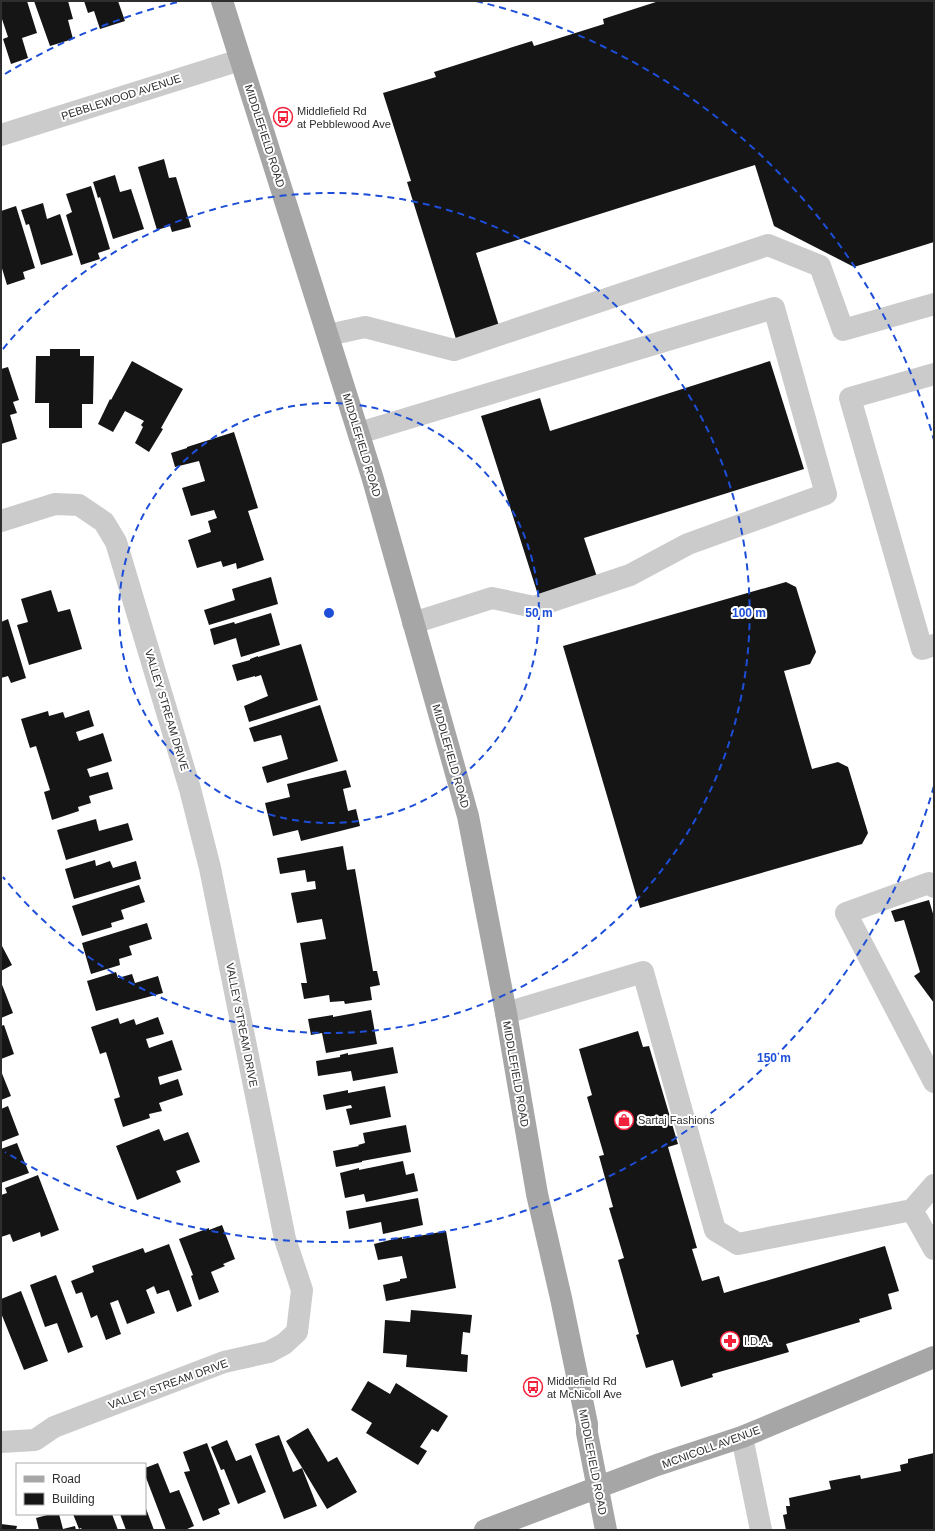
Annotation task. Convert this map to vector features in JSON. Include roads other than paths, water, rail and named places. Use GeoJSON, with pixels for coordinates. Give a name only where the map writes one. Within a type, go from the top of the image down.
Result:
{"type":"FeatureCollection","features":[{"type":"Feature","properties":{"kind":"main road","name":"MIDDLEFIELD ROAD"},"geometry":{"type":"LineString","coordinates":[[222,1],[372,476],[468,816],[506,1013],[537,1194],[561,1298],[606,1530]]}},
{"type":"Feature","properties":{"kind":"main road","name":"MCNICOLL AVENUE"},"geometry":{"type":"LineString","coordinates":[[485,1530],[598,1487],[742,1436],[934,1357]]}},
{"type":"Feature","properties":{"kind":"street","name":"PEBBLEWOOD AVENUE"},"geometry":{"type":"LineString","coordinates":[[1,135],[240,60]]}},
{"type":"Feature","properties":{"kind":"street"},"geometry":{"type":"LineString","coordinates":[[328,335],[365,327],[454,350],[768,245],[820,266],[843,330],[934,304]]}},
{"type":"Feature","properties":{"kind":"street"},"geometry":{"type":"LineString","coordinates":[[359,433],[403,418],[774,308],[826,494],[688,544],[630,575],[534,607],[492,598],[413,623]]}},
{"type":"Feature","properties":{"kind":"street"},"geometry":{"type":"LineString","coordinates":[[934,374],[850,398],[922,649],[934,645]]}},
{"type":"Feature","properties":{"kind":"street","name":"VALLEY STREAM DRIVE"},"geometry":{"type":"LineString","coordinates":[[1,521],[54,504],[80,505],[104,522],[116,542],[190,789],[207,854],[285,1239],[302,1290],[297,1332],[284,1344],[269,1352],[224,1362],[54,1427],[35,1440],[1,1442]]}},
{"type":"Feature","properties":{"kind":"street"},"geometry":{"type":"LineString","coordinates":[[934,887],[929,883],[846,913],[934,1082]]}},
{"type":"Feature","properties":{"kind":"street"},"geometry":{"type":"LineString","coordinates":[[506,1013],[643,972],[715,1230],[738,1244],[912,1210],[934,1185]]}},
{"type":"Feature","properties":{"kind":"street"},"geometry":{"type":"LineString","coordinates":[[912,1210],[934,1249]]}},
{"type":"Feature","properties":{"kind":"street"},"geometry":{"type":"LineString","coordinates":[[742,1436],[761,1530]]}},
{"type":"Feature","properties":{"kind":"place","name":"Middlefield Rd at Pebblewood Ave"},"geometry":{"type":"Point","coordinates":[283,117]}},
{"type":"Feature","properties":{"kind":"place","name":"Sartaj Fashions"},"geometry":{"type":"Point","coordinates":[624,1120]}},
{"type":"Feature","properties":{"kind":"place","name":"I.D.A."},"geometry":{"type":"Point","coordinates":[730,1341]}},
{"type":"Feature","properties":{"kind":"place","name":"Middlefield Rd at McNicoll Ave"},"geometry":{"type":"Point","coordinates":[533,1387]}}]}
